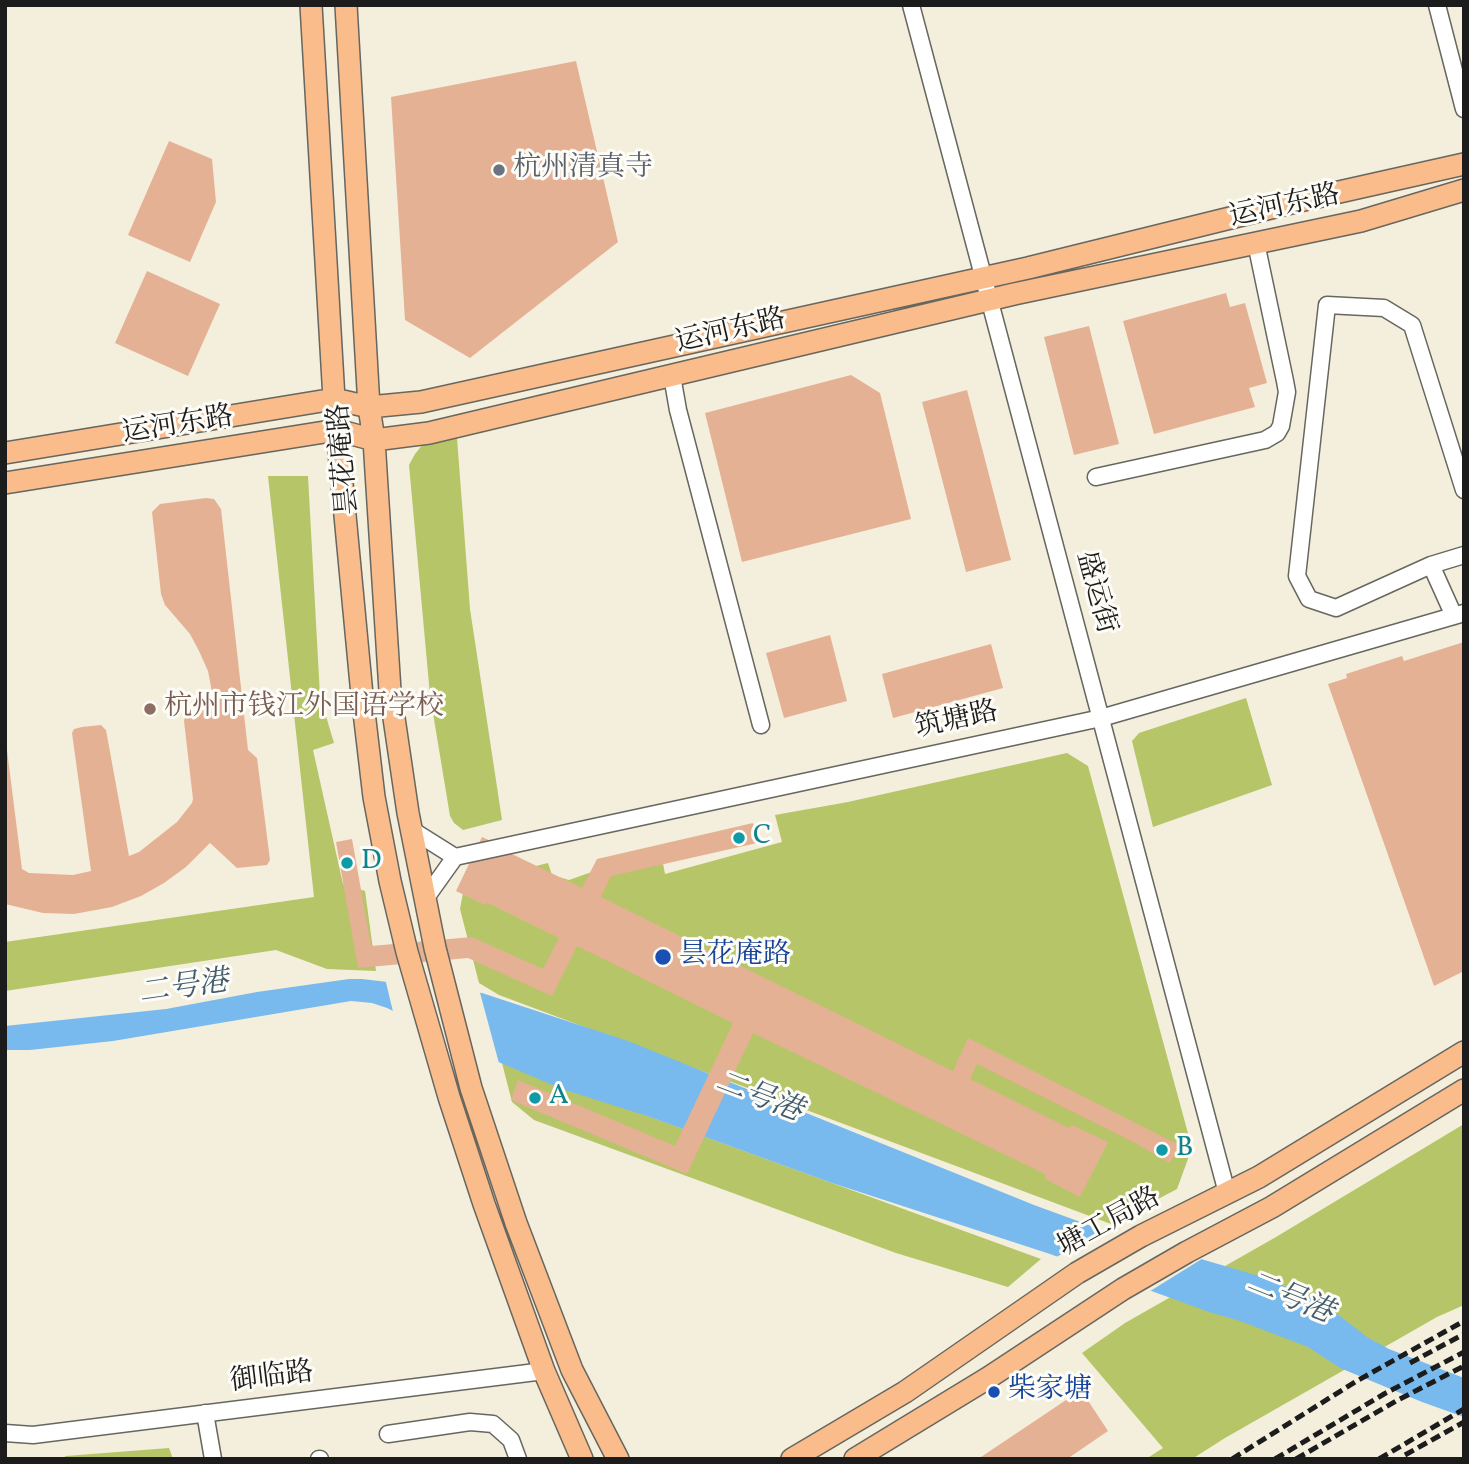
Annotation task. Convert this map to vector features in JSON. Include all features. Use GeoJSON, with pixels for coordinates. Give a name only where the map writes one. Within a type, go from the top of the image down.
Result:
{"type":"FeatureCollection","features":[{"type":"Feature","properties":{"kind":"main road","name":"昙花庵路"},"geometry":{"type":"LineString","coordinates":[[311,5],[334,399],[374,797],[407,952],[449,1097],[544,1371],[582,1459]]}},
{"type":"Feature","properties":{"kind":"main road","name":"昙花庵路"},"geometry":{"type":"LineString","coordinates":[[346,5],[369,407],[374,440],[390,691],[412,830],[435,948],[471,1088],[516,1223],[572,1370],[618,1459]]}},
{"type":"Feature","properties":{"kind":"main road","name":"运河东路"},"geometry":{"type":"LineString","coordinates":[[5,453],[334,399],[369,407],[421,402],[983,278],[1464,164]]}},
{"type":"Feature","properties":{"kind":"main road","name":"运河东路"},"geometry":{"type":"LineString","coordinates":[[5,483],[337,430],[374,440],[429,433],[989,300],[1361,221],[1464,190]]}},
{"type":"Feature","properties":{"kind":"main road","name":"塘工局路"},"geometry":{"type":"LineString","coordinates":[[792,1459],[905,1392],[1077,1273],[1141,1236],[1259,1177],[1464,1052]]}},
{"type":"Feature","properties":{"kind":"main road"},"geometry":{"type":"LineString","coordinates":[[855,1459],[988,1378],[1123,1289],[1272,1207],[1464,1090]]}},
{"type":"Feature","properties":{"kind":"street","name":"盛运街"},"geometry":{"type":"LineString","coordinates":[[911,5],[1227,1193]]}},
{"type":"Feature","properties":{"kind":"street"},"geometry":{"type":"LineString","coordinates":[[1437,5],[1464,109]]}},
{"type":"Feature","properties":{"kind":"street"},"geometry":{"type":"LineString","coordinates":[[1096,477],[1265,440],[1277,433],[1281,426],[1287,392],[1256,243]]}},
{"type":"Feature","properties":{"kind":"street"},"geometry":{"type":"LineString","coordinates":[[1464,490],[1412,325],[1384,308],[1327,305],[1297,576],[1309,599],[1336,608],[1431,565],[1464,555]]}},
{"type":"Feature","properties":{"kind":"street"},"geometry":{"type":"LineString","coordinates":[[672,376],[678,410],[761,725]]}},
{"type":"Feature","properties":{"kind":"street"},"geometry":{"type":"LineString","coordinates":[[1431,565],[1459,615]]}},
{"type":"Feature","properties":{"kind":"street","name":"筑塘路"},"geometry":{"type":"LineString","coordinates":[[455,857],[1101,718],[1459,615]]}},
{"type":"Feature","properties":{"kind":"street"},"geometry":{"type":"LineString","coordinates":[[412,830],[455,857],[425,898]]}},
{"type":"Feature","properties":{"kind":"street","name":"御临路"},"geometry":{"type":"LineString","coordinates":[[5,1433],[33,1435],[544,1371]]}},
{"type":"Feature","properties":{"kind":"street"},"geometry":{"type":"LineString","coordinates":[[205,1413],[213,1459]]}},
{"type":"Feature","properties":{"kind":"street"},"geometry":{"type":"LineString","coordinates":[[388,1434],[470,1422],[493,1424],[511,1440],[518,1459]]}},
{"type":"Feature","properties":{"kind":"green space"},"geometry":{"type":"Polygon","coordinates":[[[457,438],[470,609],[502,820],[463,830],[450,816],[430,695],[409,465],[423,444],[431,440],[457,438]]]}},
{"type":"Feature","properties":{"kind":"green space"},"geometry":{"type":"Polygon","coordinates":[[[268,476],[308,476],[320,696],[334,743],[313,750],[343,884],[365,891],[376,971],[327,969],[276,950],[5,991],[5,942],[314,897],[268,476]]]}},
{"type":"Feature","properties":{"kind":"green space"},"geometry":{"type":"Polygon","coordinates":[[[1246,698],[1272,785],[1153,827],[1132,741],[1139,733],[1246,698]]]}},
{"type":"Feature","properties":{"kind":"green space"},"geometry":{"type":"Polygon","coordinates":[[[1067,753],[1088,766],[1192,1148],[1177,1189],[1111,1224],[499,995],[479,983],[460,909],[463,893],[471,882],[548,863],[552,875],[569,880],[660,848],[665,874],[782,842],[775,815],[848,802],[1067,753]]]}},
{"type":"Feature","properties":{"kind":"green space"},"geometry":{"type":"Polygon","coordinates":[[[502,1063],[1041,1259],[1008,1287],[896,1253],[534,1120],[512,1102],[502,1063]]]}},
{"type":"Feature","properties":{"kind":"green space"},"geometry":{"type":"Polygon","coordinates":[[[1464,1124],[1464,1305],[1437,1317],[1192,1459],[1146,1459],[1163,1448],[1082,1353],[1125,1323],[1276,1237],[1464,1124]]]}},
{"type":"Feature","properties":{"kind":"green space"},"geometry":{"type":"Polygon","coordinates":[[[169,1448],[173,1459],[61,1459],[66,1456],[169,1448]]]}},
{"type":"Feature","properties":{"kind":"water","name":"二号港"},"geometry":{"type":"Polygon","coordinates":[[[349,979],[482,993],[628,1041],[1034,1205],[1105,1231],[1266,1278],[1323,1303],[1367,1337],[1389,1349],[1464,1378],[1464,1417],[1340,1368],[1308,1347],[1240,1321],[562,1089],[372,1003],[351,1001],[113,1041],[5,1050],[5,1026],[166,1009],[349,979]]]}},
{"type":"Feature","properties":{"kind":"pier"},"geometry":{"type":"Polygon","coordinates":[[[385,978],[479,989],[500,1067],[394,1016],[385,978]]]}},
{"type":"Feature","properties":{"kind":"pier"},"geometry":{"type":"Polygon","coordinates":[[[1107,1228],[1205,1257],[1147,1293],[1053,1259],[1107,1228]]]}},
{"type":"Feature","properties":{"kind":"building","name":"杭州清真寺"},"geometry":{"type":"Polygon","coordinates":[[[576,61],[618,242],[470,358],[405,320],[391,97],[576,61]]]}},
{"type":"Feature","properties":{"kind":"building"},"geometry":{"type":"Polygon","coordinates":[[[169,141],[212,159],[216,202],[190,262],[128,235],[169,141]]]}},
{"type":"Feature","properties":{"kind":"building"},"geometry":{"type":"Polygon","coordinates":[[[147,271],[220,304],[188,376],[115,343],[147,271]]]}},
{"type":"Feature","properties":{"kind":"building"},"geometry":{"type":"Polygon","coordinates":[[[1226,293],[1230,307],[1245,303],[1267,383],[1249,388],[1255,407],[1154,434],[1123,321],[1226,293]]]}},
{"type":"Feature","properties":{"kind":"building"},"geometry":{"type":"Polygon","coordinates":[[[1089,326],[1119,444],[1074,455],[1044,337],[1089,326]]]}},
{"type":"Feature","properties":{"kind":"building"},"geometry":{"type":"Polygon","coordinates":[[[851,375],[880,393],[911,519],[742,562],[705,413],[851,375]]]}},
{"type":"Feature","properties":{"kind":"building"},"geometry":{"type":"Polygon","coordinates":[[[967,390],[1011,560],[966,572],[922,402],[967,390]]]}},
{"type":"Feature","properties":{"kind":"building"},"geometry":{"type":"Polygon","coordinates":[[[214,499],[221,509],[248,750],[257,758],[270,860],[267,865],[237,868],[210,843],[186,867],[164,883],[141,896],[112,907],[74,914],[43,913],[5,904],[5,750],[22,869],[29,873],[73,875],[91,871],[72,733],[74,729],[101,725],[106,730],[129,856],[139,852],[177,822],[192,803],[184,721],[186,713],[215,708],[208,671],[199,651],[190,634],[165,605],[161,594],[152,512],[160,504],[214,499]]]}},
{"type":"Feature","properties":{"kind":"building"},"geometry":{"type":"Polygon","coordinates":[[[830,635],[847,701],[784,718],[766,653],[830,635]]]}},
{"type":"Feature","properties":{"kind":"building"},"geometry":{"type":"Polygon","coordinates":[[[1464,642],[1464,971],[1434,986],[1328,684],[1347,678],[1346,674],[1402,656],[1404,661],[1464,642]]]}},
{"type":"Feature","properties":{"kind":"building"},"geometry":{"type":"Polygon","coordinates":[[[991,644],[1003,688],[893,718],[882,674],[991,644]]]}},
{"type":"Feature","properties":{"kind":"building","name":"昙花庵路"},"geometry":{"type":"Polygon","coordinates":[[[753,823],[757,843],[611,876],[601,897],[953,1071],[968,1038],[1179,1145],[1170,1163],[977,1064],[970,1079],[1069,1128],[1072,1125],[1108,1142],[1080,1197],[1045,1179],[1045,1174],[753,1033],[687,1174],[511,1100],[518,1080],[675,1146],[733,1023],[577,946],[552,996],[468,958],[358,968],[336,842],[352,839],[371,946],[472,937],[543,969],[559,938],[488,903],[485,905],[456,891],[482,837],[582,888],[597,859],[753,823]]]}},
{"type":"Feature","properties":{"kind":"building"},"geometry":{"type":"Polygon","coordinates":[[[1081,1390],[1108,1431],[1067,1459],[978,1459],[1081,1390]]]}},
{"type":"Feature","properties":{"kind":"railway"},"geometry":{"type":"LineString","coordinates":[[1232,1459],[1355,1382],[1464,1321]]}},
{"type":"Feature","properties":{"kind":"railway"},"geometry":{"type":"LineString","coordinates":[[1410,1363],[1464,1334]]}},
{"type":"Feature","properties":{"kind":"railway"},"geometry":{"type":"LineString","coordinates":[[1275,1459],[1384,1394],[1464,1352]]}},
{"type":"Feature","properties":{"kind":"railway"},"geometry":{"type":"LineString","coordinates":[[1296,1459],[1396,1401],[1464,1366]]}},
{"type":"Feature","properties":{"kind":"railway"},"geometry":{"type":"LineString","coordinates":[[1379,1459],[1464,1409]]}},
{"type":"Feature","properties":{"kind":"railway"},"geometry":{"type":"LineString","coordinates":[[1405,1455],[1464,1422]]}},
{"type":"Feature","properties":{"kind":"place","name":"杭州清真寺"},"geometry":{"type":"Point","coordinates":[499,170]}},
{"type":"Feature","properties":{"kind":"place","name":"杭州市钱江外国语学校"},"geometry":{"type":"Point","coordinates":[150,709]}},
{"type":"Feature","properties":{"kind":"place","name":"C"},"geometry":{"type":"Point","coordinates":[739,838]}},
{"type":"Feature","properties":{"kind":"place","name":"D"},"geometry":{"type":"Point","coordinates":[347,863]}},
{"type":"Feature","properties":{"kind":"place","name":"昙花庵路"},"geometry":{"type":"Point","coordinates":[663,957]}},
{"type":"Feature","properties":{"kind":"place","name":"A"},"geometry":{"type":"Point","coordinates":[535,1098]}},
{"type":"Feature","properties":{"kind":"place","name":"B"},"geometry":{"type":"Point","coordinates":[1162,1150]}},
{"type":"Feature","properties":{"kind":"place","name":"柴家塘"},"geometry":{"type":"Point","coordinates":[994,1392]}}]}
